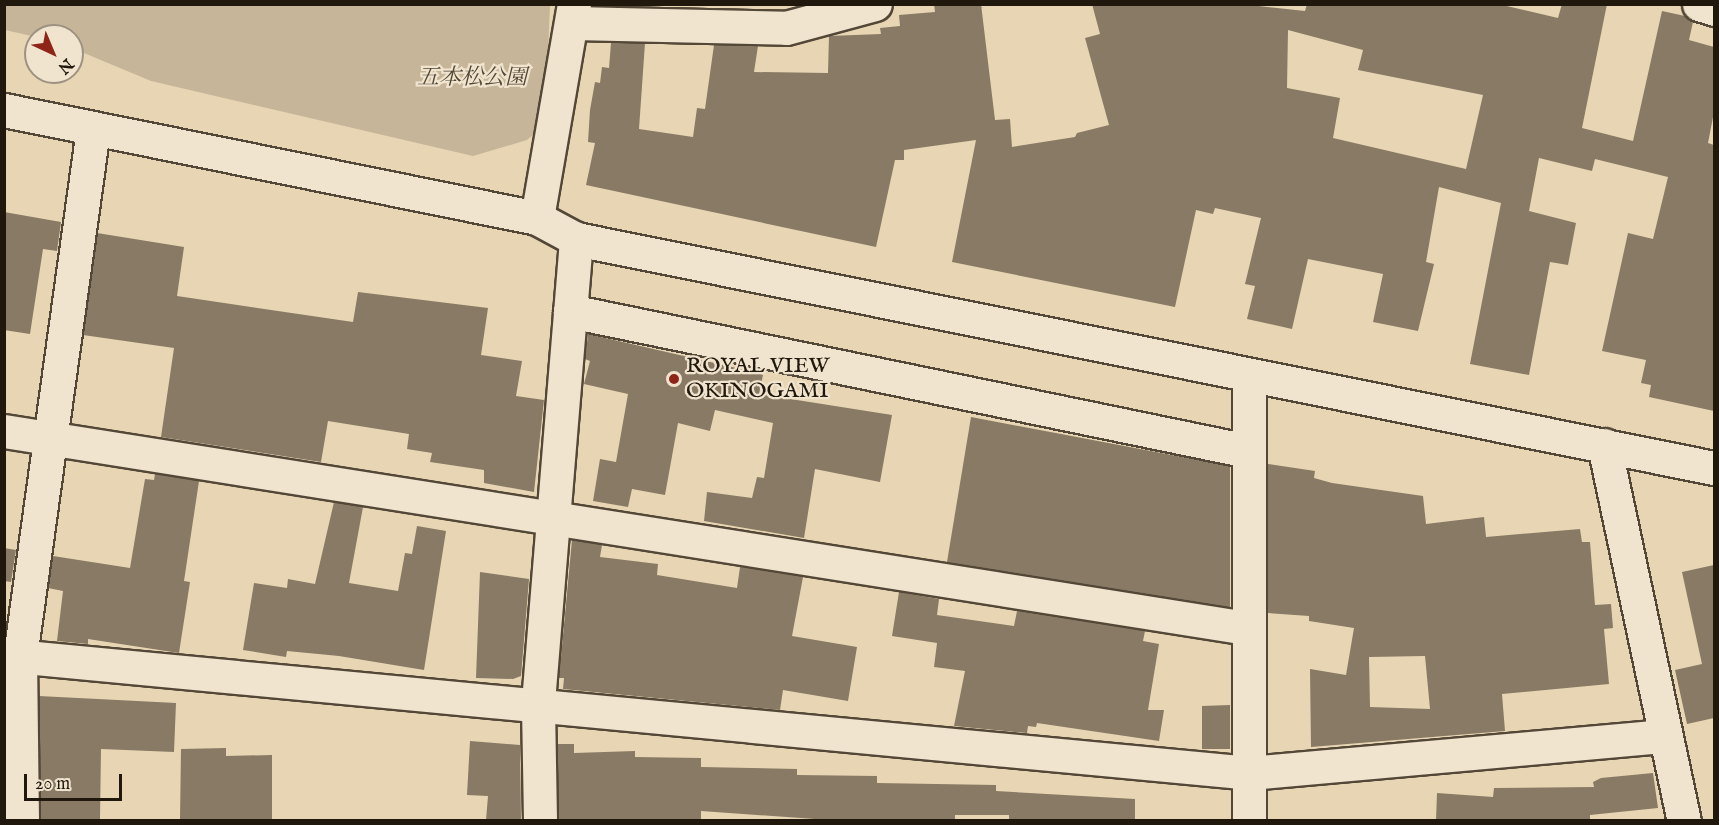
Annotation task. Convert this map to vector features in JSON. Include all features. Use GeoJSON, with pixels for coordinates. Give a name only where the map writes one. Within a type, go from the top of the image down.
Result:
{"type":"FeatureCollection","features":[{"type":"Feature","properties":{"kind":"street"},"geometry":{"type":"LineString","coordinates":[[537,218],[574,14],[786,28],[875,4]]}},
{"type":"Feature","properties":{"kind":"street"},"geometry":{"type":"LineString","coordinates":[[1699,4],[1714,9]]}},
{"type":"Feature","properties":{"kind":"street"},"geometry":{"type":"LineString","coordinates":[[4,110],[537,218],[576,239],[1714,468]]}},
{"type":"Feature","properties":{"kind":"street"},"geometry":{"type":"LineString","coordinates":[[22,820],[12,656],[93,129]]}},
{"type":"Feature","properties":{"kind":"street"},"geometry":{"type":"LineString","coordinates":[[540,820],[538,702],[550,518],[576,239]]}},
{"type":"Feature","properties":{"kind":"street"},"geometry":{"type":"LineString","coordinates":[[570,311],[1248,451]]}},
{"type":"Feature","properties":{"kind":"street"},"geometry":{"type":"LineString","coordinates":[[1249,375],[1246,628],[1249,820]]}},
{"type":"Feature","properties":{"kind":"street"},"geometry":{"type":"LineString","coordinates":[[4,431],[1246,628]]}},
{"type":"Feature","properties":{"kind":"street"},"geometry":{"type":"LineString","coordinates":[[1604,445],[1684,820]]}},
{"type":"Feature","properties":{"kind":"street"},"geometry":{"type":"LineString","coordinates":[[12,656],[538,702],[1249,773],[1665,736]]}},
{"type":"Feature","properties":{"kind":"green space","name":"五本松公園"},"geometry":{"type":"Polygon","coordinates":[[[5,4],[550,5],[545,125],[527,140],[473,156],[151,81],[84,53],[84,24],[24,24],[24,34],[5,30],[5,4]]]}},
{"type":"Feature","properties":{"kind":"building"},"geometry":{"type":"Polygon","coordinates":[[[934,4],[981,4],[995,120],[1010,119],[1012,147],[1075,137],[1077,133],[1109,125],[1085,38],[1100,34],[1092,4],[1241,4],[1305,11],[1307,4],[1498,4],[1558,18],[1562,4],[1607,4],[1582,128],[1633,141],[1662,11],[1685,16],[1693,22],[1689,40],[1714,47],[1714,112],[1708,143],[1714,145],[1714,411],[1649,397],[1651,385],[1641,383],[1646,360],[1602,351],[1628,233],[1653,239],[1668,177],[1595,159],[1592,171],[1539,158],[1529,211],[1576,223],[1568,265],[1550,262],[1529,375],[1470,364],[1501,203],[1439,187],[1426,262],[1434,264],[1418,331],[1373,322],[1383,274],[1308,259],[1292,329],[1247,319],[1255,286],[1245,284],[1261,218],[1215,208],[1213,214],[1196,210],[1175,307],[952,262],[976,140],[904,150],[904,160],[895,160],[876,247],[586,185],[595,143],[588,142],[590,110],[595,82],[600,83],[602,67],[609,68],[611,43],[645,43],[639,129],[693,137],[697,108],[705,109],[714,45],[758,46],[754,72],[828,73],[829,36],[881,34],[880,28],[900,26],[899,15],[935,12],[934,4]],[[1288,30],[1287,88],[1340,98],[1333,138],[1466,169],[1483,95],[1358,70],[1363,50],[1288,30]]]}},
{"type":"Feature","properties":{"kind":"building"},"geometry":{"type":"Polygon","coordinates":[[[4,212],[61,222],[57,251],[43,249],[30,334],[4,330],[4,212]]]}},
{"type":"Feature","properties":{"kind":"building"},"geometry":{"type":"Polygon","coordinates":[[[97,233],[184,247],[177,296],[353,322],[358,292],[488,308],[481,355],[522,361],[516,396],[544,400],[534,492],[484,483],[484,470],[430,462],[432,453],[407,449],[409,434],[328,421],[321,462],[161,437],[174,348],[83,335],[97,233]]]}},
{"type":"Feature","properties":{"kind":"building"},"geometry":{"type":"Polygon","coordinates":[[[588,334],[758,373],[763,375],[759,394],[892,415],[880,482],[815,469],[804,538],[704,521],[707,492],[752,498],[757,477],[764,478],[773,423],[715,410],[710,431],[678,423],[665,495],[632,489],[628,507],[593,501],[600,459],[616,462],[628,394],[584,384],[590,361],[585,359],[588,334]]]}},
{"type":"Feature","properties":{"kind":"building"},"geometry":{"type":"Polygon","coordinates":[[[971,417],[1230,466],[1230,607],[947,562],[971,417]]]}},
{"type":"Feature","properties":{"kind":"building"},"geometry":{"type":"Polygon","coordinates":[[[1268,464],[1315,471],[1314,478],[1332,483],[1423,496],[1426,524],[1484,517],[1486,537],[1580,529],[1582,542],[1590,542],[1595,605],[1611,604],[1613,628],[1604,629],[1609,684],[1502,694],[1505,731],[1311,747],[1310,669],[1346,675],[1354,628],[1309,621],[1309,616],[1268,613],[1268,464]],[[1425,656],[1369,657],[1370,707],[1430,709],[1425,656]]]}},
{"type":"Feature","properties":{"kind":"building"},"geometry":{"type":"Polygon","coordinates":[[[155,474],[199,481],[184,581],[190,582],[179,653],[88,639],[88,644],[57,641],[63,591],[48,588],[53,556],[130,568],[145,479],[154,480],[155,474]]]}},
{"type":"Feature","properties":{"kind":"building"},"geometry":{"type":"Polygon","coordinates":[[[334,502],[363,507],[349,583],[398,591],[405,553],[412,554],[417,526],[446,531],[424,670],[339,656],[287,651],[286,657],[243,650],[254,583],[287,588],[288,579],[315,584],[334,502]]]}},
{"type":"Feature","properties":{"kind":"building"},"geometry":{"type":"Polygon","coordinates":[[[572,540],[602,545],[600,557],[658,564],[657,575],[737,588],[740,567],[803,577],[792,636],[857,647],[848,701],[783,690],[780,710],[563,689],[564,678],[559,678],[572,540]]]}},
{"type":"Feature","properties":{"kind":"building"},"geometry":{"type":"Polygon","coordinates":[[[4,548],[16,550],[11,582],[4,581],[4,548]]]}},
{"type":"Feature","properties":{"kind":"building"},"geometry":{"type":"Polygon","coordinates":[[[1714,565],[1714,718],[1687,724],[1675,670],[1702,664],[1682,572],[1714,565]]]}},
{"type":"Feature","properties":{"kind":"building"},"geometry":{"type":"Polygon","coordinates":[[[480,572],[529,579],[521,676],[513,679],[476,678],[480,572]]]}},
{"type":"Feature","properties":{"kind":"building"},"geometry":{"type":"Polygon","coordinates":[[[899,592],[939,599],[937,615],[1014,626],[1017,611],[1145,631],[1143,641],[1159,644],[1148,710],[1164,710],[1159,741],[1037,723],[1036,727],[1028,726],[1027,733],[954,726],[965,671],[934,667],[937,643],[892,636],[899,592]]]}},
{"type":"Feature","properties":{"kind":"building"},"geometry":{"type":"Polygon","coordinates":[[[39,696],[176,703],[174,752],[101,749],[100,820],[41,820],[39,696]]]}},
{"type":"Feature","properties":{"kind":"building"},"geometry":{"type":"Polygon","coordinates":[[[1230,705],[1230,749],[1202,749],[1202,706],[1230,705]]]}},
{"type":"Feature","properties":{"kind":"building"},"geometry":{"type":"Polygon","coordinates":[[[470,741],[520,745],[521,820],[486,820],[488,796],[467,795],[470,741]]]}},
{"type":"Feature","properties":{"kind":"building"},"geometry":{"type":"Polygon","coordinates":[[[557,744],[574,744],[574,753],[635,751],[635,757],[701,758],[701,767],[797,769],[797,775],[877,776],[877,783],[996,785],[996,791],[1135,799],[1135,820],[1009,820],[1009,815],[955,815],[955,820],[829,820],[701,811],[701,820],[559,820],[557,744]]]}},
{"type":"Feature","properties":{"kind":"building"},"geometry":{"type":"Polygon","coordinates":[[[226,748],[226,756],[272,755],[272,820],[180,820],[181,749],[226,748]]]}},
{"type":"Feature","properties":{"kind":"building"},"geometry":{"type":"Polygon","coordinates":[[[1653,773],[1658,808],[1590,815],[1590,820],[1436,820],[1437,793],[1493,797],[1494,788],[1594,787],[1593,782],[1601,778],[1653,773]]]}},
{"type":"Feature","properties":{"kind":"place","name":"ROYAL VIEW OKINOGAMI"},"geometry":{"type":"Point","coordinates":[674,379]}}]}
